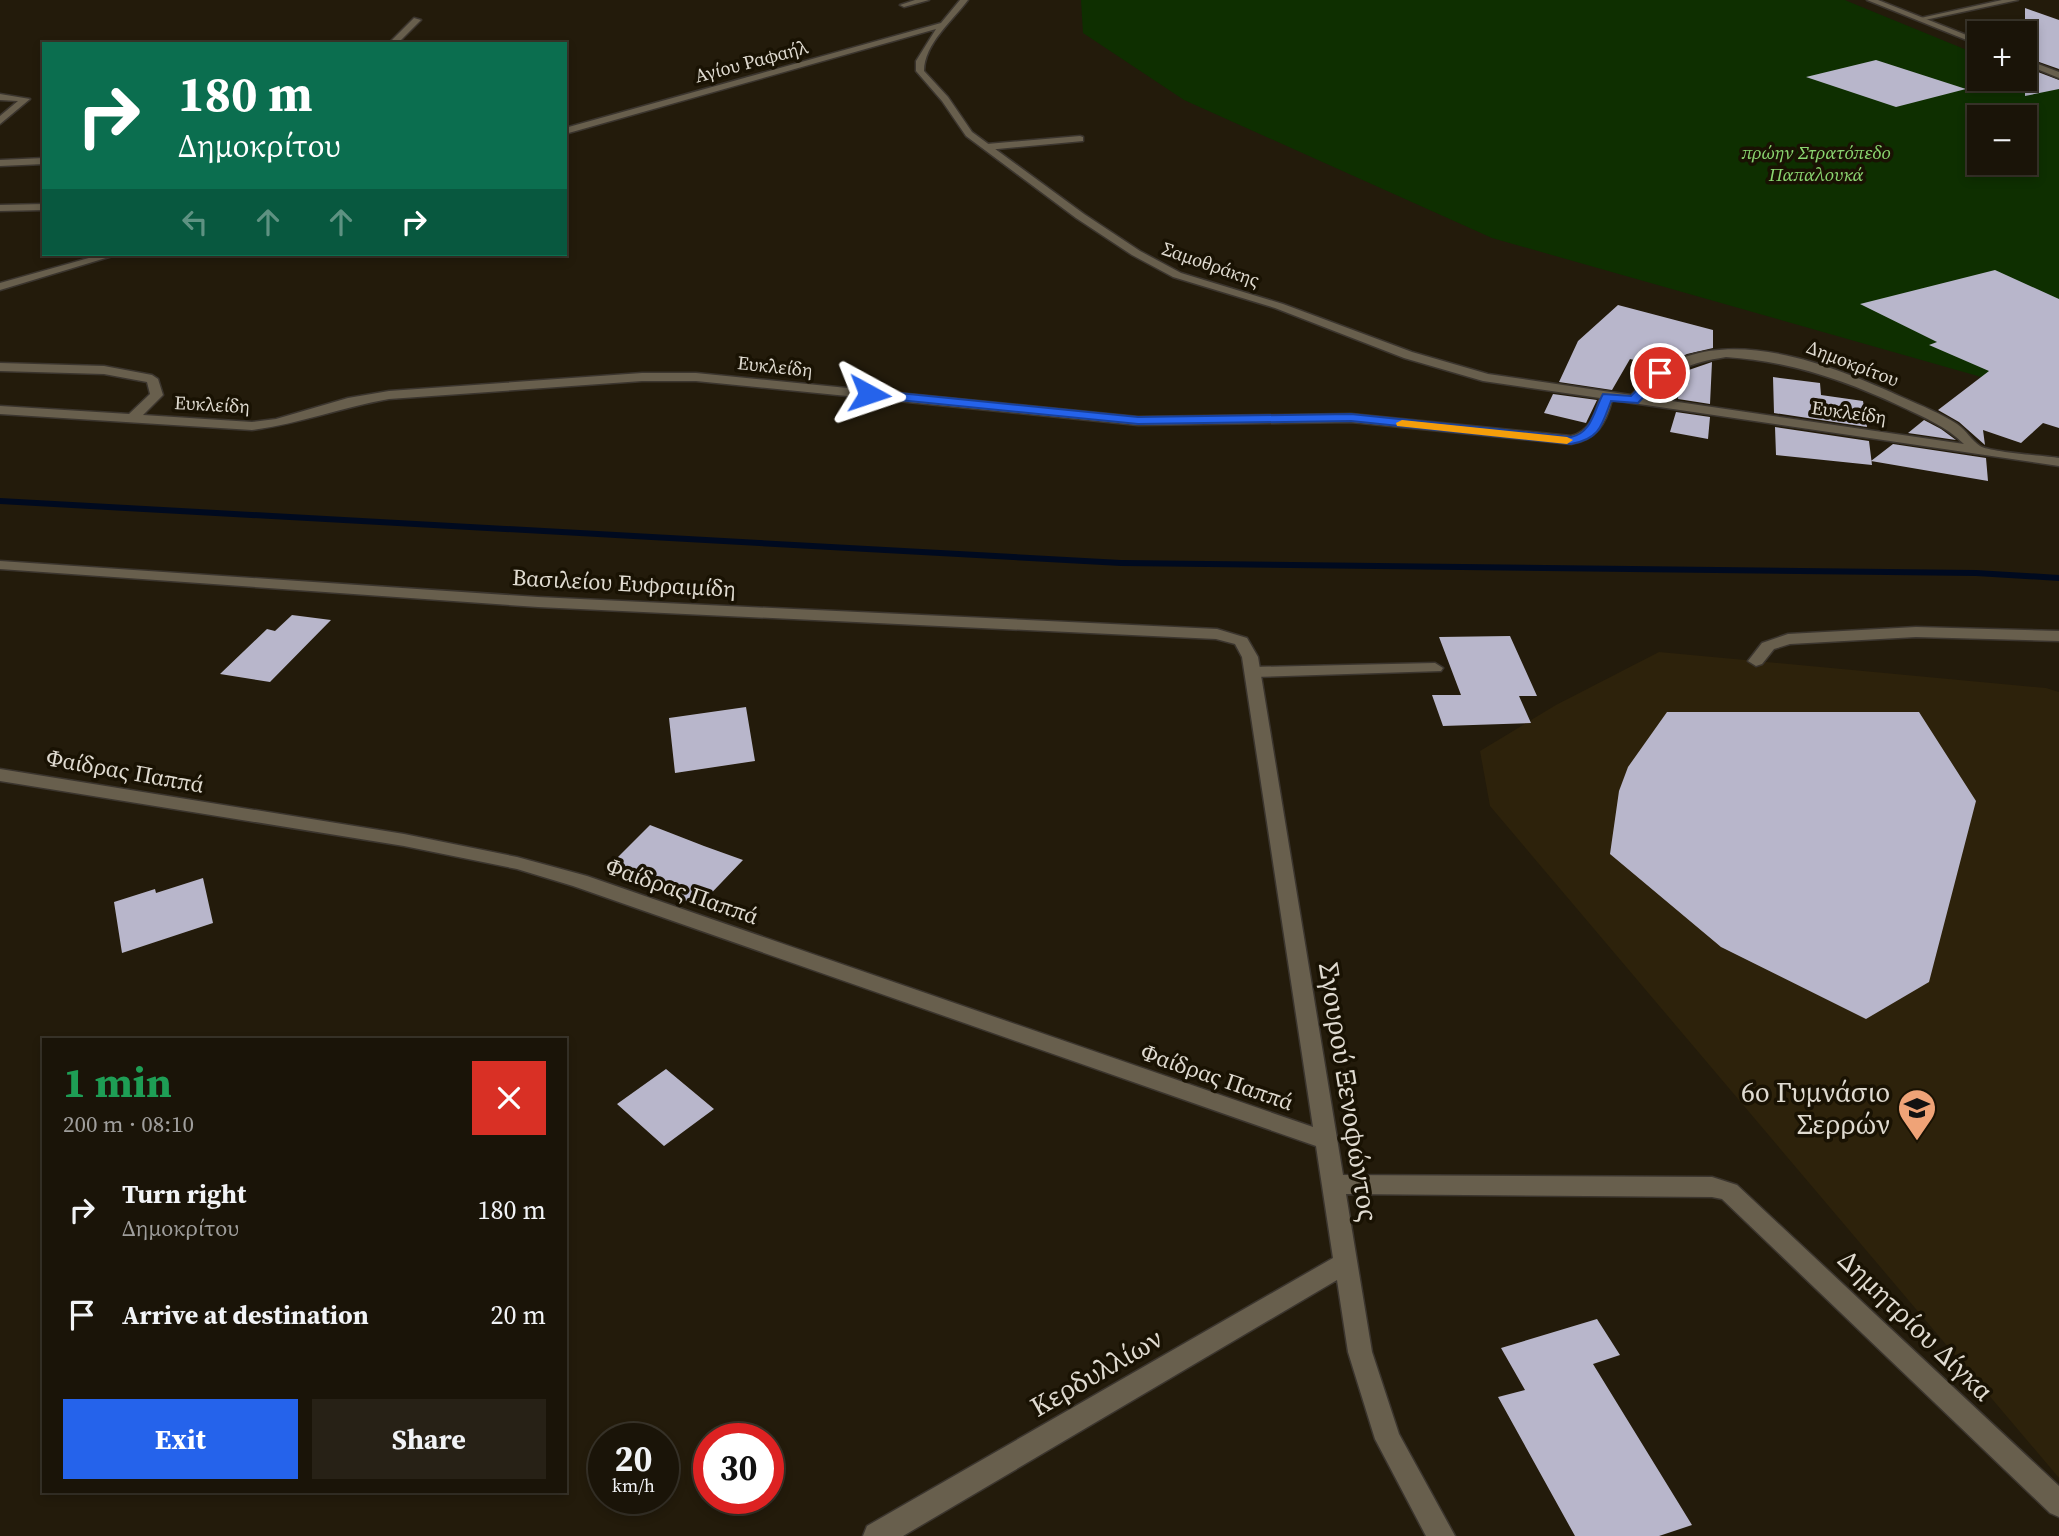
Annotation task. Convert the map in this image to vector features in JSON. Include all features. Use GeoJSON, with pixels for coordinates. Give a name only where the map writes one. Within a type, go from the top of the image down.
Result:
{"type":"FeatureCollection","features":[{"type":"Feature","properties":{"kind":"street"},"geometry":{"type":"LineString","coordinates":[[904,5],[925,0]]}},
{"type":"Feature","properties":{"kind":"street","name":"Σαμοθράκης"},"geometry":{"type":"LineString","coordinates":[[964,0],[931,41],[920,61],[920,71],[950,105],[965,129],[1080,216],[1136,253],[1177,275],[1279,306],[1408,355],[1457,370],[1634,400]]}},
{"type":"Feature","properties":{"kind":"street"},"geometry":{"type":"LineString","coordinates":[[1871,0],[1967,38]]}},
{"type":"Feature","properties":{"kind":"street"},"geometry":{"type":"LineString","coordinates":[[1920,19],[2014,0]]}},
{"type":"Feature","properties":{"kind":"street"},"geometry":{"type":"LineString","coordinates":[[394,42],[416,20]]}},
{"type":"Feature","properties":{"kind":"street","name":"Αγίου Ραφαήλ"},"geometry":{"type":"LineString","coordinates":[[567,130],[946,24]]}},
{"type":"Feature","properties":{"kind":"street"},"geometry":{"type":"LineString","coordinates":[[902,36],[931,41]]}},
{"type":"Feature","properties":{"kind":"street"},"geometry":{"type":"LineString","coordinates":[[2037,66],[2059,75]]}},
{"type":"Feature","properties":{"kind":"street"},"geometry":{"type":"LineString","coordinates":[[0,97],[26,99],[0,121]]}},
{"type":"Feature","properties":{"kind":"street"},"geometry":{"type":"LineString","coordinates":[[987,147],[1080,139]]}},
{"type":"Feature","properties":{"kind":"street"},"geometry":{"type":"LineString","coordinates":[[2,165],[42,161]]}},
{"type":"Feature","properties":{"kind":"street"},"geometry":{"type":"LineString","coordinates":[[0,208],[42,206]]}},
{"type":"Feature","properties":{"kind":"street"},"geometry":{"type":"LineString","coordinates":[[0,287],[107,256]]}},
{"type":"Feature","properties":{"kind":"street","name":"Δημοκρίτου"},"geometry":{"type":"LineString","coordinates":[[1634,400],[1655,377],[1694,358],[1727,355],[1786,359],[1839,374],[1913,407],[1958,431],[1975,449]]}},
{"type":"Feature","properties":{"kind":"street"},"geometry":{"type":"LineString","coordinates":[[0,367],[104,370],[152,379],[157,395],[132,419]]}},
{"type":"Feature","properties":{"kind":"street","name":"Ευκλείδη"},"geometry":{"type":"LineString","coordinates":[[0,410],[261,426],[348,402],[388,395],[667,376],[738,380],[1138,421],[1351,418],[1571,440],[1583,438],[1595,428],[1607,396]]}},
{"type":"Feature","properties":{"kind":"street","name":"Ευκλείδη"},"geometry":{"type":"LineString","coordinates":[[1634,400],[2059,462]]}},
{"type":"Feature","properties":{"kind":"street","name":"Βασιλείου Ευφραιμίδη"},"geometry":{"type":"LineString","coordinates":[[0,565],[165,573],[538,602],[1217,634],[1244,644]]}},
{"type":"Feature","properties":{"kind":"street"},"geometry":{"type":"LineString","coordinates":[[1756,662],[1769,646],[1788,639],[1916,632],[2059,636]]}},
{"type":"Feature","properties":{"kind":"street","name":"Σγουρού Ξενοφώντος"},"geometry":{"type":"LineString","coordinates":[[1244,644],[1253,673],[1360,1352],[1388,1439],[1441,1536]]}},
{"type":"Feature","properties":{"kind":"street"},"geometry":{"type":"LineString","coordinates":[[1253,673],[1435,668]]}},
{"type":"Feature","properties":{"kind":"street","name":"Φαίδρας Παππά"},"geometry":{"type":"LineString","coordinates":[[0,775],[240,816],[404,840],[517,863],[592,885],[1325,1140]]}},
{"type":"Feature","properties":{"kind":"street","name":"Δημητρίου Δίγκα"},"geometry":{"type":"LineString","coordinates":[[1334,1184],[1712,1187],[1729,1192],[2059,1504]]}},
{"type":"Feature","properties":{"kind":"street","name":"Κερδυλλίων"},"geometry":{"type":"LineString","coordinates":[[877,1536],[1347,1262]]}},
{"type":"Feature","properties":{"kind":"shaded area","name":"6ο Γυμνάσιο Σερρών"},"geometry":{"type":"Polygon","coordinates":[[[1659,652],[2046,688],[2059,692],[2059,1478],[1490,806],[1480,751],[1556,705],[1659,652]]]}},
{"type":"Feature","properties":{"kind":"green space","name":"πρώην Στρατόπεδο Παπαλουκά"},"geometry":{"type":"Polygon","coordinates":[[[1081,0],[1845,0],[1967,50],[1967,91],[2037,91],[2037,79],[2059,88],[2059,399],[1492,238],[1184,100],[1083,33],[1081,0]]]}},
{"type":"Feature","properties":{"kind":"building"},"geometry":{"type":"Polygon","coordinates":[[[2025,8],[2059,20],[2059,69],[2037,61],[2037,21],[2025,21],[2025,8]]]}},
{"type":"Feature","properties":{"kind":"building"},"geometry":{"type":"Polygon","coordinates":[[[1876,60],[1966,89],[1896,107],[1806,77],[1876,60]]]}},
{"type":"Feature","properties":{"kind":"building"},"geometry":{"type":"Polygon","coordinates":[[[2037,72],[2059,80],[2059,89],[2025,96],[2025,91],[2037,91],[2037,72]]]}},
{"type":"Feature","properties":{"kind":"building"},"geometry":{"type":"Polygon","coordinates":[[[1995,270],[2059,299],[2059,428],[2043,423],[2021,443],[1983,430],[1985,445],[1959,422],[1938,410],[1989,371],[1929,345],[1937,342],[1860,304],[1995,270]]]}},
{"type":"Feature","properties":{"kind":"building"},"geometry":{"type":"Polygon","coordinates":[[[1618,305],[1713,330],[1713,348],[1687,354],[1662,366],[1630,359],[1612,390],[1559,382],[1578,341],[1618,305]]]}},
{"type":"Feature","properties":{"kind":"building"},"geometry":{"type":"Polygon","coordinates":[[[1712,362],[1710,404],[1678,399],[1680,373],[1712,362]]]}},
{"type":"Feature","properties":{"kind":"building"},"geometry":{"type":"Polygon","coordinates":[[[1773,377],[1820,383],[1821,395],[1863,401],[1867,427],[1774,413],[1773,377]]]}},
{"type":"Feature","properties":{"kind":"building"},"geometry":{"type":"Polygon","coordinates":[[[1553,394],[1597,400],[1586,423],[1544,413],[1553,394]]]}},
{"type":"Feature","properties":{"kind":"building"},"geometry":{"type":"Polygon","coordinates":[[[1676,412],[1710,417],[1708,439],[1670,432],[1676,412]]]}},
{"type":"Feature","properties":{"kind":"building"},"geometry":{"type":"Polygon","coordinates":[[[1924,420],[1941,429],[1956,440],[1908,433],[1924,420]]]}},
{"type":"Feature","properties":{"kind":"building"},"geometry":{"type":"Polygon","coordinates":[[[1775,427],[1869,441],[1872,465],[1776,455],[1775,427]]]}},
{"type":"Feature","properties":{"kind":"building"},"geometry":{"type":"Polygon","coordinates":[[[1893,444],[1986,458],[1988,481],[1871,461],[1893,444]]]}},
{"type":"Feature","properties":{"kind":"building"},"geometry":{"type":"Polygon","coordinates":[[[292,615],[331,620],[270,682],[220,674],[267,629],[275,631],[292,615]]]}},
{"type":"Feature","properties":{"kind":"building"},"geometry":{"type":"Polygon","coordinates":[[[1510,636],[1537,696],[1519,696],[1531,723],[1443,726],[1432,695],[1461,695],[1439,637],[1510,636]]]}},
{"type":"Feature","properties":{"kind":"building"},"geometry":{"type":"Polygon","coordinates":[[[746,707],[755,761],[675,773],[669,718],[746,707]]]}},
{"type":"Feature","properties":{"kind":"building"},"geometry":{"type":"Polygon","coordinates":[[[1667,712],[1919,712],[1976,801],[1929,982],[1866,1019],[1721,947],[1610,854],[1619,791],[1628,767],[1667,712]]]}},
{"type":"Feature","properties":{"kind":"building"},"geometry":{"type":"Polygon","coordinates":[[[650,825],[743,860],[699,906],[605,870],[650,825]]]}},
{"type":"Feature","properties":{"kind":"building"},"geometry":{"type":"Polygon","coordinates":[[[203,878],[213,923],[122,953],[114,902],[155,889],[156,893],[203,878]]]}},
{"type":"Feature","properties":{"kind":"building"},"geometry":{"type":"Polygon","coordinates":[[[666,1069],[714,1109],[664,1146],[617,1104],[666,1069]]]}},
{"type":"Feature","properties":{"kind":"building"},"geometry":{"type":"Polygon","coordinates":[[[1597,1319],[1620,1355],[1593,1364],[1692,1525],[1659,1536],[1575,1536],[1498,1397],[1525,1390],[1501,1348],[1597,1319]]]}},
{"type":"Feature","properties":{"kind":"waterway"},"geometry":{"type":"LineString","coordinates":[[0,501],[1121,563],[1976,573],[2059,578]]}},
{"type":"Feature","properties":{"kind":"slow traffic"},"geometry":{"type":"LineString","coordinates":[[1402,423],[1567,440]]}},
{"type":"Feature","properties":{"kind":"place","name":"6ο Γυμνάσιο Σερρών"},"geometry":{"type":"Point","coordinates":[1917,1142]}},
{"type":"Feature","properties":{"kind":"route"},"geometry":{"type":"LineString","coordinates":[[869,394],[1138,421],[1351,418],[1484,433],[1578,440],[1595,428],[1607,396],[1634,400],[1660,373]]}}]}
